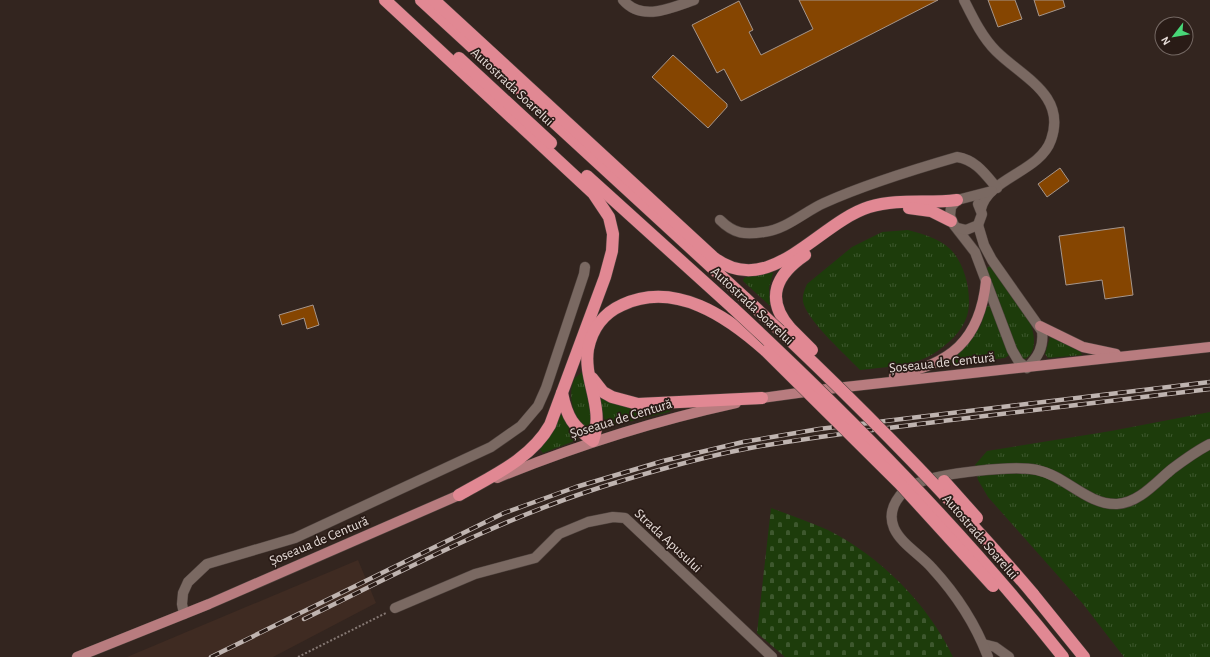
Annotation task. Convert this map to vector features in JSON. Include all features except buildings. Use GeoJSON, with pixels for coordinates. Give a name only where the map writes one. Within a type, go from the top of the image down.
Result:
{"type":"FeatureCollection","features":[{"type":"Feature","properties":{"kind":"highway"},"geometry":{"type":"LineString","coordinates":[[385,0],[593,193],[609,217],[613,243],[609,265],[550,425],[544,436],[533,448],[493,475],[459,495]]}},
{"type":"Feature","properties":{"kind":"highway","name":"Autostrada Soarelui"},"geometry":{"type":"LineString","coordinates":[[396,0],[733,308],[830,399],[913,484],[1000,581],[1063,657]]}},
{"type":"Feature","properties":{"kind":"highway","name":"Autostrada Soarelui"},"geometry":{"type":"LineString","coordinates":[[421,0],[814,362],[886,433],[943,492],[1033,594],[1084,657]]}},
{"type":"Feature","properties":{"kind":"highway"},"geometry":{"type":"LineString","coordinates":[[434,0],[707,252],[727,267],[743,271],[752,271],[772,265],[789,256],[850,215],[868,207],[899,201],[939,202],[962,199]]}},
{"type":"Feature","properties":{"kind":"highway"},"geometry":{"type":"LineString","coordinates":[[955,224],[931,211],[901,208],[866,216],[835,234],[787,269],[778,283],[776,303],[782,318],[790,328],[955,494],[1015,562],[1033,594]]}},
{"type":"Feature","properties":{"kind":"highway"},"geometry":{"type":"LineString","coordinates":[[562,393],[565,406],[572,423],[578,430],[593,441],[598,423],[588,355],[591,339],[602,318],[618,306],[643,297],[670,297],[688,301],[721,315],[740,328],[766,351],[900,484],[991,583],[1053,657]]}},
{"type":"Feature","properties":{"kind":"highway"},"geometry":{"type":"LineString","coordinates":[[591,377],[603,392],[612,397],[638,404],[762,398]]}},
{"type":"Feature","properties":{"kind":"main road"},"geometry":{"type":"LineString","coordinates":[[867,385],[928,368],[956,349],[968,336],[977,320],[985,296],[986,281]]}},
{"type":"Feature","properties":{"kind":"main road"},"geometry":{"type":"LineString","coordinates":[[1040,326],[1067,341],[1083,347],[1130,355]]}},
{"type":"Feature","properties":{"kind":"main road","name":"Șoseaua de Centură"},"geometry":{"type":"LineString","coordinates":[[77,657],[184,614],[542,460],[593,441],[692,413],[762,398],[1210,347]]}},
{"type":"Feature","properties":{"kind":"street"},"geometry":{"type":"LineString","coordinates":[[623,0],[632,8],[647,12],[662,11],[694,0]]}},
{"type":"Feature","properties":{"kind":"street"},"geometry":{"type":"LineString","coordinates":[[955,224],[966,230],[978,225],[981,220],[982,202],[994,190],[1034,162],[1044,152],[1054,133],[1054,116],[1047,98],[1039,87],[996,51],[987,41],[964,0]]}},
{"type":"Feature","properties":{"kind":"street"},"geometry":{"type":"LineString","coordinates":[[720,220],[729,229],[738,233],[765,232],[778,229],[823,204],[843,195],[957,157],[966,159],[977,165],[994,190]]}},
{"type":"Feature","properties":{"kind":"street"},"geometry":{"type":"LineString","coordinates":[[978,225],[984,245],[992,260],[1040,326],[1042,335],[1041,348],[1037,357],[1027,368],[1018,362],[1014,354],[975,252],[955,224],[951,207],[962,199],[994,190]]}},
{"type":"Feature","properties":{"kind":"street"},"geometry":{"type":"LineString","coordinates":[[962,199],[974,201],[981,209]]}},
{"type":"Feature","properties":{"kind":"street"},"geometry":{"type":"LineString","coordinates":[[184,614],[182,604],[183,593],[188,582],[207,564],[295,538],[472,456],[508,437],[530,417],[538,406],[557,357],[585,267]]}},
{"type":"Feature","properties":{"kind":"street"},"geometry":{"type":"LineString","coordinates":[[557,357],[573,364]]}},
{"type":"Feature","properties":{"kind":"street"},"geometry":{"type":"LineString","coordinates":[[988,657],[983,644],[964,610],[932,568],[894,529],[892,509],[899,496],[917,483],[933,478],[1023,467],[1053,475],[1099,502],[1117,504],[1137,498],[1184,460],[1210,444]]}},
{"type":"Feature","properties":{"kind":"street","name":"Strada Apusului"},"geometry":{"type":"LineString","coordinates":[[395,608],[475,574],[535,558],[559,534],[588,522],[613,517],[625,518],[772,657]]}},
{"type":"Feature","properties":{"kind":"street"},"geometry":{"type":"LineString","coordinates":[[983,644],[995,647],[1009,657]]}},
{"type":"Feature","properties":{"kind":"path"},"geometry":{"type":"LineString","coordinates":[[298,657],[395,608]]}},
{"type":"Feature","properties":{"kind":"shaded area"},"geometry":{"type":"Polygon","coordinates":[[[358,560],[376,603],[273,657],[127,657],[358,560]]]}},
{"type":"Feature","properties":{"kind":"green space"},"geometry":{"type":"Polygon","coordinates":[[[908,230],[940,242],[955,254],[963,270],[968,289],[969,308],[965,322],[958,333],[949,342],[925,358],[916,362],[898,366],[860,370],[829,339],[808,313],[803,300],[804,292],[807,284],[852,247],[882,232],[908,230]]]}},
{"type":"Feature","properties":{"kind":"green space"},"geometry":{"type":"Polygon","coordinates":[[[991,266],[1030,323],[1034,346],[1032,351],[1025,359],[1019,357],[986,271],[988,267],[991,266]]]}},
{"type":"Feature","properties":{"kind":"green space"},"geometry":{"type":"Polygon","coordinates":[[[770,270],[773,273],[769,288],[770,306],[743,281],[744,278],[770,270]]]}},
{"type":"Feature","properties":{"kind":"green space"},"geometry":{"type":"Polygon","coordinates":[[[990,305],[993,308],[1009,355],[1005,358],[940,366],[968,342],[981,325],[985,307],[990,305]]]}},
{"type":"Feature","properties":{"kind":"green space"},"geometry":{"type":"Polygon","coordinates":[[[1050,337],[1055,337],[1080,351],[1082,355],[1048,358],[1045,354],[1050,337]]]}},
{"type":"Feature","properties":{"kind":"green space"},"geometry":{"type":"Polygon","coordinates":[[[582,372],[585,373],[595,416],[591,430],[584,430],[577,418],[571,399],[574,379],[582,372]]]}},
{"type":"Feature","properties":{"kind":"green space"},"geometry":{"type":"Polygon","coordinates":[[[602,398],[671,408],[671,410],[669,412],[607,427],[599,402],[602,398]]]}},
{"type":"Feature","properties":{"kind":"green space"},"geometry":{"type":"Polygon","coordinates":[[[1210,412],[1210,657],[1124,657],[1083,604],[988,497],[978,480],[975,465],[987,451],[1111,431],[1210,412]]]}},
{"type":"Feature","properties":{"kind":"green space"},"geometry":{"type":"Polygon","coordinates":[[[561,415],[565,415],[578,436],[577,440],[543,453],[540,449],[561,415]]]}},
{"type":"Feature","properties":{"kind":"green space"},"geometry":{"type":"Polygon","coordinates":[[[771,508],[828,530],[847,541],[884,568],[917,601],[931,619],[953,657],[785,657],[757,633],[771,508]]]}},
{"type":"Feature","properties":{"kind":"railway"},"geometry":{"type":"LineString","coordinates":[[211,657],[504,513],[576,487],[663,461],[743,442],[819,429],[1210,382]]}},
{"type":"Feature","properties":{"kind":"railway"},"geometry":{"type":"LineString","coordinates":[[304,619],[460,543],[539,509],[579,494],[698,459],[771,444],[822,436],[1210,389]]}}]}
